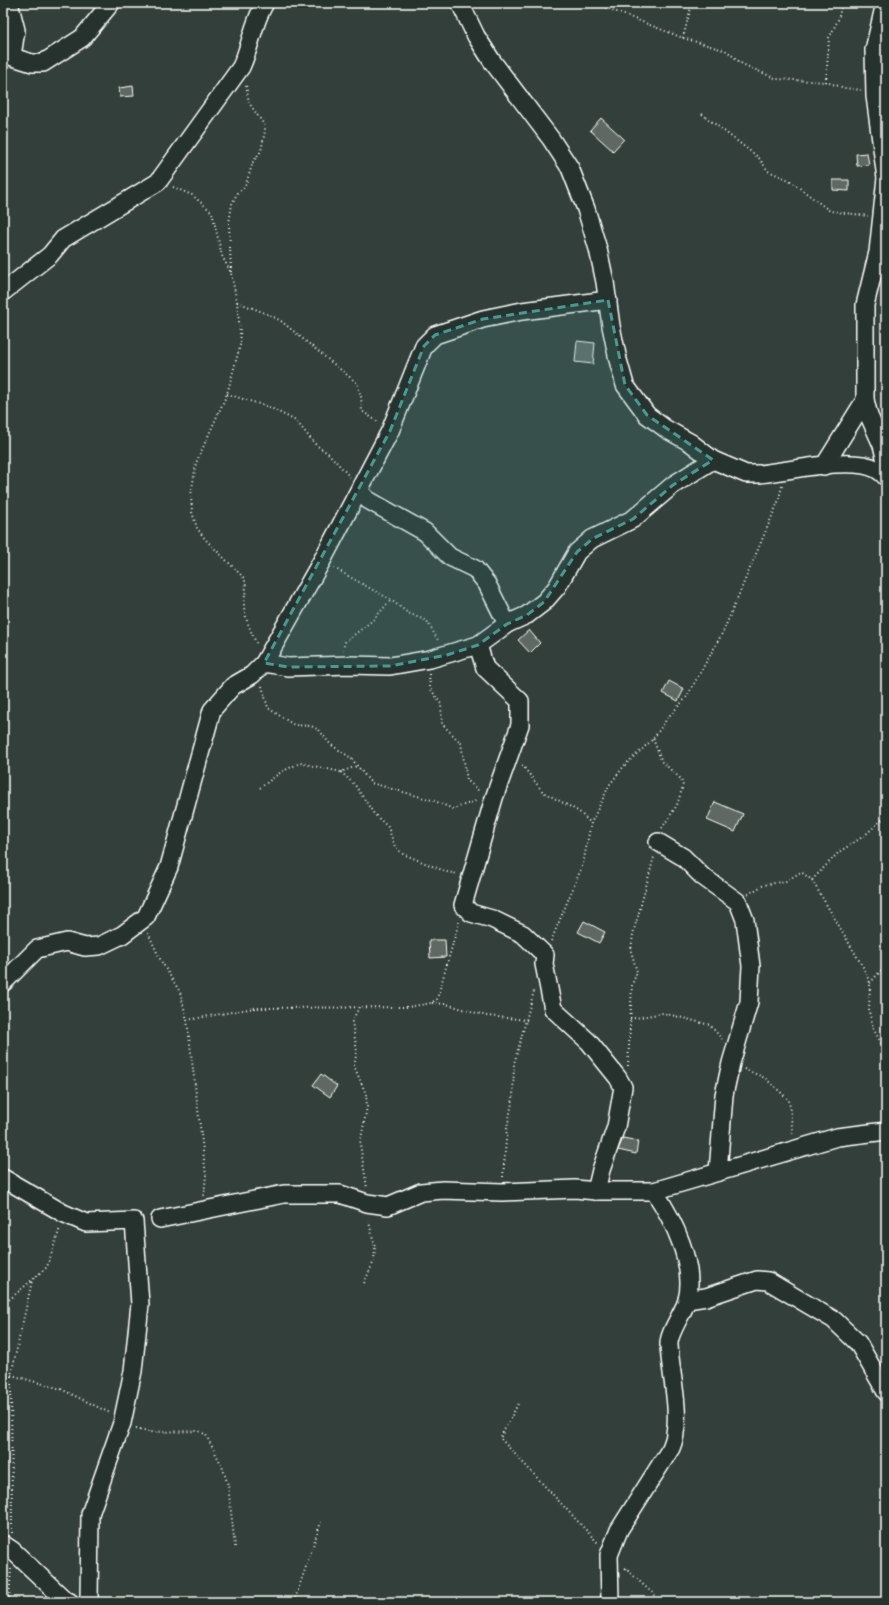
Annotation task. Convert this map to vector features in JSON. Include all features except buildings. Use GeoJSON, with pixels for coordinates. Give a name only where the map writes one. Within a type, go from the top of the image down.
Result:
{"type":"FeatureCollection","features":[{"type":"Feature","properties":{"kind":"street"},"geometry":{"type":"LineString","coordinates":[[9,3],[16,30],[7,55],[32,63],[42,63],[82,38],[111,3]]}},
{"type":"Feature","properties":{"kind":"street"},"geometry":{"type":"LineString","coordinates":[[3,292],[50,255],[63,240],[158,182],[240,67],[247,54],[258,14],[266,3]]}},
{"type":"Feature","properties":{"kind":"street"},"geometry":{"type":"LineString","coordinates":[[460,3],[476,36],[492,61],[552,139],[570,168],[586,209],[598,249],[614,340],[625,385],[647,415],[666,429],[691,443],[713,460],[746,474],[760,474],[848,464],[865,465],[876,469],[886,477]]}},
{"type":"Feature","properties":{"kind":"street"},"geometry":{"type":"LineString","coordinates":[[885,3],[874,50],[875,96],[886,178],[878,252],[865,305],[865,400],[869,416],[882,445],[886,461]]}},
{"type":"Feature","properties":{"kind":"street"},"geometry":{"type":"LineString","coordinates":[[3,983],[37,949],[67,942],[85,947],[99,946],[122,935],[146,917],[169,867],[212,710],[233,686],[258,669],[324,557],[361,489],[390,431],[424,346],[436,335],[490,318],[522,311],[608,300]]}},
{"type":"Feature","properties":{"kind":"street"},"geometry":{"type":"LineString","coordinates":[[824,466],[865,400]]}},
{"type":"Feature","properties":{"kind":"street"},"geometry":{"type":"LineString","coordinates":[[258,669],[349,665],[390,666],[447,655],[478,645],[507,624],[527,616],[544,602],[557,586],[577,552],[592,539],[633,519],[672,485],[713,460]]}},
{"type":"Feature","properties":{"kind":"street"},"geometry":{"type":"LineString","coordinates":[[361,489],[368,500],[425,532],[450,557],[476,569],[487,584],[507,624]]}},
{"type":"Feature","properties":{"kind":"street"},"geometry":{"type":"LineString","coordinates":[[478,645],[485,668],[520,701],[520,725],[490,798],[463,905],[471,913],[492,919],[523,934],[545,954],[544,964],[553,1010],[589,1042],[618,1078],[623,1087],[616,1127],[601,1170],[596,1191]]}},
{"type":"Feature","properties":{"kind":"street"},"geometry":{"type":"LineString","coordinates":[[658,842],[683,857],[702,876],[738,902],[745,920],[751,966],[749,1002],[724,1095],[718,1172]]}},
{"type":"Feature","properties":{"kind":"street"},"geometry":{"type":"LineString","coordinates":[[160,1219],[284,1194],[340,1194],[367,1203],[388,1206],[421,1192],[443,1190],[502,1192],[575,1189],[596,1191],[654,1191],[837,1137],[886,1131]]}},
{"type":"Feature","properties":{"kind":"street"},"geometry":{"type":"LineString","coordinates":[[3,1178],[63,1213],[86,1223],[134,1221],[140,1304],[133,1371],[122,1423],[90,1514],[89,1602]]}},
{"type":"Feature","properties":{"kind":"street"},"geometry":{"type":"LineString","coordinates":[[610,1602],[609,1555],[619,1530],[671,1448],[676,1432],[676,1412],[668,1342],[687,1300],[689,1279],[686,1254],[663,1205],[654,1191]]}},
{"type":"Feature","properties":{"kind":"street"},"geometry":{"type":"LineString","coordinates":[[687,1300],[706,1297],[757,1280],[768,1281],[834,1320],[858,1343],[886,1392]]}},
{"type":"Feature","properties":{"kind":"street"},"geometry":{"type":"LineString","coordinates":[[7,1547],[64,1599],[70,1602]]}},
{"type":"Feature","properties":{"kind":"path"},"geometry":{"type":"LineString","coordinates":[[594,3],[684,38],[727,52],[742,64],[777,79],[826,82],[845,88],[860,90],[875,96]]}},
{"type":"Feature","properties":{"kind":"path"},"geometry":{"type":"LineString","coordinates":[[684,38],[692,3]]}},
{"type":"Feature","properties":{"kind":"path"},"geometry":{"type":"LineString","coordinates":[[826,82],[829,38],[838,20],[842,3]]}},
{"type":"Feature","properties":{"kind":"path"},"geometry":{"type":"LineString","coordinates":[[240,67],[245,79],[249,103],[265,126],[265,132],[261,151],[253,162],[245,187],[237,193],[232,204],[230,223],[231,273],[237,302],[241,342],[227,394],[196,463],[191,496],[192,512],[197,528],[205,539],[244,578],[246,583],[244,606],[268,708],[294,725],[311,726],[319,730],[330,744],[351,758],[371,783],[435,801],[453,809],[490,798]]}},
{"type":"Feature","properties":{"kind":"path"},"geometry":{"type":"LineString","coordinates":[[702,114],[759,158],[768,171],[789,180],[830,211],[881,218]]}},
{"type":"Feature","properties":{"kind":"path"},"geometry":{"type":"LineString","coordinates":[[158,182],[192,194],[212,212],[222,256],[231,273]]}},
{"type":"Feature","properties":{"kind":"path"},"geometry":{"type":"LineString","coordinates":[[237,302],[256,311],[269,314],[281,321],[357,383],[362,396],[362,411],[390,431]]}},
{"type":"Feature","properties":{"kind":"path"},"geometry":{"type":"LineString","coordinates":[[227,394],[269,407],[296,421],[316,445],[329,454],[361,489]]}},
{"type":"Feature","properties":{"kind":"path"},"geometry":{"type":"LineString","coordinates":[[545,954],[583,864],[591,823],[610,784],[621,770],[653,739],[669,716],[686,698],[723,632],[778,502],[786,471]]}},
{"type":"Feature","properties":{"kind":"path"},"geometry":{"type":"LineString","coordinates":[[324,557],[328,565],[391,600],[408,613],[427,621],[447,655]]}},
{"type":"Feature","properties":{"kind":"path"},"geometry":{"type":"LineString","coordinates":[[349,665],[342,651],[345,642],[372,620],[391,600]]}},
{"type":"Feature","properties":{"kind":"path"},"geometry":{"type":"LineString","coordinates":[[430,659],[430,688],[441,704],[442,724],[461,743],[467,780],[490,798]]}},
{"type":"Feature","properties":{"kind":"path"},"geometry":{"type":"LineString","coordinates":[[623,1087],[628,1067],[632,985],[637,972],[631,951],[633,934],[662,828],[677,805],[683,786],[681,779],[662,762],[653,739]]}},
{"type":"Feature","properties":{"kind":"path"},"geometry":{"type":"LineString","coordinates":[[511,749],[543,792],[578,811],[591,823]]}},
{"type":"Feature","properties":{"kind":"path"},"geometry":{"type":"LineString","coordinates":[[260,788],[281,772],[300,763],[342,772],[355,785],[374,814],[388,828],[395,847],[403,854],[447,872],[471,877]]}},
{"type":"Feature","properties":{"kind":"path"},"geometry":{"type":"LineString","coordinates":[[342,772],[357,766]]}},
{"type":"Feature","properties":{"kind":"path"},"geometry":{"type":"LineString","coordinates":[[812,880],[839,852],[864,836],[886,816]]}},
{"type":"Feature","properties":{"kind":"path"},"geometry":{"type":"LineString","coordinates":[[738,902],[751,892],[764,886],[786,882],[801,872],[812,880],[863,968],[870,983],[869,1011],[874,1030],[886,1052]]}},
{"type":"Feature","properties":{"kind":"path"},"geometry":{"type":"LineString","coordinates":[[431,1003],[437,999],[463,905]]}},
{"type":"Feature","properties":{"kind":"path"},"geometry":{"type":"LineString","coordinates":[[146,917],[148,934],[161,961],[180,992],[187,1020],[206,1175],[205,1194],[193,1213]]}},
{"type":"Feature","properties":{"kind":"path"},"geometry":{"type":"LineString","coordinates":[[870,983],[886,965]]}},
{"type":"Feature","properties":{"kind":"path"},"geometry":{"type":"LineString","coordinates":[[502,1192],[506,1128],[513,1098],[514,1064],[534,990]]}},
{"type":"Feature","properties":{"kind":"path"},"geometry":{"type":"LineString","coordinates":[[187,1020],[254,1008],[359,1006],[408,1007],[431,1003],[446,1004],[487,1016],[527,1020]]}},
{"type":"Feature","properties":{"kind":"path"},"geometry":{"type":"LineString","coordinates":[[359,1006],[352,1022],[357,1051],[354,1066],[366,1094],[367,1107],[360,1144],[366,1179],[368,1213],[375,1247],[374,1261],[364,1283]]}},
{"type":"Feature","properties":{"kind":"path"},"geometry":{"type":"LineString","coordinates":[[630,1019],[664,1013],[710,1025],[733,1059],[765,1078],[790,1100],[793,1138],[797,1148]]}},
{"type":"Feature","properties":{"kind":"path"},"geometry":{"type":"LineString","coordinates":[[3,1306],[47,1267],[59,1234],[63,1213]]}},
{"type":"Feature","properties":{"kind":"path"},"geometry":{"type":"LineString","coordinates":[[9,1602],[7,1547],[11,1375],[32,1281]]}},
{"type":"Feature","properties":{"kind":"path"},"geometry":{"type":"LineString","coordinates":[[11,1375],[60,1389],[110,1413],[129,1427],[152,1432],[199,1431],[206,1435],[222,1466],[228,1485],[235,1547]]}},
{"type":"Feature","properties":{"kind":"path"},"geometry":{"type":"LineString","coordinates":[[518,1404],[500,1438],[609,1555],[662,1602]]}},
{"type":"Feature","properties":{"kind":"path"},"geometry":{"type":"LineString","coordinates":[[294,1602],[321,1522]]}},
{"type":"Feature","properties":{"kind":"highlighted area"},"geometry":{"type":"Polygon","coordinates":[[[608,300],[625,385],[647,415],[713,460],[673,485],[633,519],[592,539],[577,552],[544,602],[527,615],[507,624],[478,645],[447,655],[390,666],[288,667],[264,663],[390,431],[424,346],[435,335],[483,319],[608,300]]]}}]}
